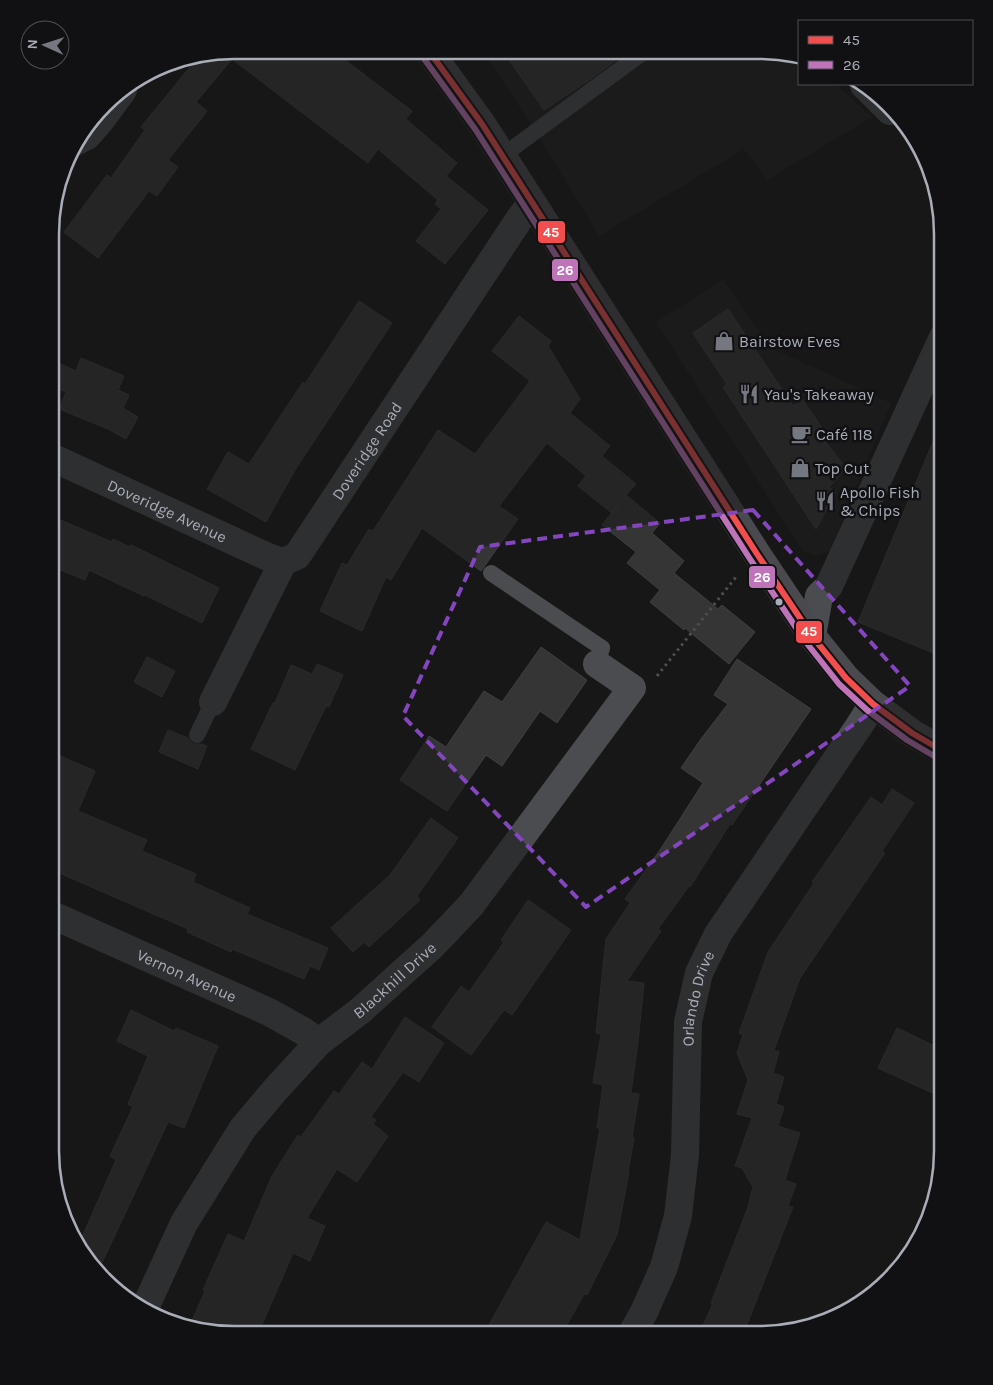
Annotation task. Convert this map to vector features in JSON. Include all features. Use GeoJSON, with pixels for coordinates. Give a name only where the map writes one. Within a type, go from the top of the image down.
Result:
{"type":"FeatureCollection","features":[{"type":"Feature","properties":{"kind":"main road"},"geometry":{"type":"LineString","coordinates":[[435,59],[482,124],[757,554],[812,636],[846,678],[873,704],[912,733],[934,746]]}},
{"type":"Feature","properties":{"kind":"street","name":"Doveridge Road"},"geometry":{"type":"LineString","coordinates":[[213,702],[283,562],[297,556],[532,203]]}},
{"type":"Feature","properties":{"kind":"street"},"geometry":{"type":"LineString","coordinates":[[812,636],[819,596],[829,586],[934,357]]}},
{"type":"Feature","properties":{"kind":"street","name":"Doveridge Avenue"},"geometry":{"type":"LineString","coordinates":[[59,461],[268,557],[283,562]]}},
{"type":"Feature","properties":{"kind":"street"},"geometry":{"type":"LineString","coordinates":[[597,664],[632,688]]}},
{"type":"Feature","properties":{"kind":"street","name":"Blackhill Drive"},"geometry":{"type":"LineString","coordinates":[[147,1303],[184,1223],[243,1128],[319,1042],[360,1011],[433,945],[470,905],[632,688]]}},
{"type":"Feature","properties":{"kind":"street","name":"Orlando Drive"},"geometry":{"type":"LineString","coordinates":[[636,1326],[664,1268],[678,1216],[685,1155],[688,1022],[699,973],[718,934],[873,704]]}},
{"type":"Feature","properties":{"kind":"street","name":"Vernon Avenue"},"geometry":{"type":"LineString","coordinates":[[59,918],[269,1012],[319,1042]]}},
{"type":"Feature","properties":{"kind":"lane"},"geometry":{"type":"LineString","coordinates":[[502,156],[633,59]]}},
{"type":"Feature","properties":{"kind":"lane"},"geometry":{"type":"LineString","coordinates":[[491,573],[602,648],[597,664]]}},
{"type":"Feature","properties":{"kind":"lane"},"geometry":{"type":"LineString","coordinates":[[197,735],[213,702]]}},
{"type":"Feature","properties":{"kind":"path"},"geometry":{"type":"LineString","coordinates":[[632,688],[657,676],[733,580],[757,554]]}},
{"type":"Feature","properties":{"kind":"highlighted area"},"geometry":{"type":"Polygon","coordinates":[[[753,510],[910,686],[586,907],[403,716],[480,547],[753,510]]]}},
{"type":"Feature","properties":{"kind":"shaded area"},"geometry":{"type":"Polygon","coordinates":[[[488,59],[782,60],[798,64],[798,85],[837,85],[872,117],[767,180],[744,149],[599,236],[536,132],[488,59]]]}},
{"type":"Feature","properties":{"kind":"shaded area"},"geometry":{"type":"Polygon","coordinates":[[[723,280],[771,348],[891,403],[829,552],[816,556],[803,551],[656,322],[723,280]]]}},
{"type":"Feature","properties":{"kind":"building"},"geometry":{"type":"Polygon","coordinates":[[[232,59],[196,102],[207,111],[168,160],[178,167],[157,196],[149,191],[98,258],[64,232],[107,175],[111,178],[145,130],[141,127],[192,64],[232,59]]]}},
{"type":"Feature","properties":{"kind":"building"},"geometry":{"type":"Polygon","coordinates":[[[232,59],[344,59],[412,111],[406,119],[457,163],[446,176],[488,210],[445,264],[416,241],[441,209],[435,204],[438,200],[378,149],[368,163],[232,59]]]}},
{"type":"Feature","properties":{"kind":"building"},"geometry":{"type":"Polygon","coordinates":[[[509,59],[617,59],[592,78],[544,110],[509,59]]]}},
{"type":"Feature","properties":{"kind":"building"},"geometry":{"type":"Polygon","coordinates":[[[359,301],[392,323],[295,470],[266,522],[207,489],[228,452],[249,464],[303,382],[305,384],[359,301]]]}},
{"type":"Feature","properties":{"kind":"building"},"geometry":{"type":"Polygon","coordinates":[[[728,309],[793,406],[802,399],[824,431],[819,434],[846,468],[829,487],[836,492],[816,529],[723,387],[727,384],[693,333],[728,309]]]}},
{"type":"Feature","properties":{"kind":"building"},"geometry":{"type":"Polygon","coordinates":[[[519,316],[551,341],[548,346],[580,399],[570,413],[610,446],[602,456],[636,484],[626,495],[660,523],[652,533],[684,561],[674,573],[718,609],[722,605],[755,632],[729,664],[650,602],[660,590],[627,563],[636,552],[602,525],[612,513],[578,486],[586,476],[547,443],[499,506],[518,519],[481,571],[422,528],[391,580],[386,577],[362,631],[320,611],[342,563],[347,565],[369,529],[373,531],[438,430],[475,454],[530,381],[492,351],[519,316]]]}},
{"type":"Feature","properties":{"kind":"building"},"geometry":{"type":"Polygon","coordinates":[[[81,358],[124,376],[118,390],[129,395],[123,408],[138,417],[126,439],[108,429],[59,409],[66,392],[59,389],[59,364],[76,371],[81,358]]]}},
{"type":"Feature","properties":{"kind":"building"},"geometry":{"type":"Polygon","coordinates":[[[934,439],[934,653],[858,622],[934,439]]]}},
{"type":"Feature","properties":{"kind":"building"},"geometry":{"type":"Polygon","coordinates":[[[59,519],[112,542],[113,539],[130,547],[131,545],[219,588],[202,623],[89,570],[85,580],[59,569],[59,519]]]}},
{"type":"Feature","properties":{"kind":"building"},"geometry":{"type":"Polygon","coordinates":[[[541,647],[587,680],[557,723],[540,711],[502,766],[486,755],[447,811],[400,780],[429,736],[446,747],[484,691],[502,702],[541,647]]]}},
{"type":"Feature","properties":{"kind":"building"},"geometry":{"type":"Polygon","coordinates":[[[147,657],[175,671],[162,697],[134,682],[147,657]]]}},
{"type":"Feature","properties":{"kind":"building"},"geometry":{"type":"Polygon","coordinates":[[[737,659],[811,709],[732,825],[730,824],[690,887],[658,929],[661,931],[627,981],[644,983],[631,1093],[639,1094],[632,1137],[634,1138],[617,1235],[587,1295],[584,1294],[566,1326],[488,1326],[546,1222],[580,1240],[600,1128],[597,1128],[603,1085],[593,1083],[601,1034],[596,1033],[606,939],[630,903],[625,899],[660,850],[703,783],[681,768],[728,704],[714,695],[737,659]]]}},
{"type":"Feature","properties":{"kind":"building"},"geometry":{"type":"Polygon","coordinates":[[[317,664],[343,675],[329,707],[326,706],[295,770],[251,749],[273,703],[275,703],[291,665],[312,674],[317,664]]]}},
{"type":"Feature","properties":{"kind":"building"},"geometry":{"type":"Polygon","coordinates":[[[168,730],[188,738],[193,744],[207,746],[198,769],[159,752],[168,730]]]}},
{"type":"Feature","properties":{"kind":"building"},"geometry":{"type":"Polygon","coordinates":[[[59,755],[95,771],[78,811],[147,840],[142,851],[196,874],[193,882],[250,908],[247,914],[328,948],[319,970],[310,966],[304,979],[232,949],[231,952],[187,932],[188,929],[59,873],[59,755]]]}},
{"type":"Feature","properties":{"kind":"building"},"geometry":{"type":"Polygon","coordinates":[[[892,789],[914,803],[882,851],[885,853],[800,978],[774,1050],[779,1052],[773,1073],[784,1077],[776,1104],[784,1107],[778,1126],[800,1133],[785,1180],[796,1184],[788,1206],[793,1207],[747,1326],[703,1326],[748,1207],[753,1187],[742,1168],[735,1166],[752,1118],[737,1114],[748,1080],[737,1053],[743,1035],[739,1033],[768,952],[814,883],[812,882],[871,797],[882,805],[892,789]]]}},
{"type":"Feature","properties":{"kind":"building"},"geometry":{"type":"Polygon","coordinates":[[[431,818],[458,838],[417,896],[420,900],[369,947],[364,942],[353,952],[331,928],[390,875],[431,818]]]}},
{"type":"Feature","properties":{"kind":"building"},"geometry":{"type":"Polygon","coordinates":[[[528,900],[571,930],[512,1015],[504,1010],[471,1055],[432,1027],[461,986],[469,992],[504,942],[501,940],[528,900]]]}},
{"type":"Feature","properties":{"kind":"building"},"geometry":{"type":"Polygon","coordinates":[[[131,1010],[174,1031],[176,1028],[218,1046],[184,1128],[168,1122],[101,1265],[82,1237],[116,1160],[110,1156],[133,1107],[128,1104],[148,1056],[117,1041],[131,1010]]]}},
{"type":"Feature","properties":{"kind":"building"},"geometry":{"type":"Polygon","coordinates":[[[405,1017],[444,1043],[419,1082],[403,1072],[371,1117],[376,1120],[373,1124],[388,1136],[357,1182],[337,1169],[307,1218],[325,1226],[310,1261],[293,1253],[261,1326],[211,1325],[192,1321],[205,1291],[203,1290],[228,1234],[244,1241],[272,1176],[298,1135],[301,1137],[334,1091],[339,1094],[362,1062],[372,1069],[405,1017]]]}},
{"type":"Feature","properties":{"kind":"building"},"geometry":{"type":"Polygon","coordinates":[[[897,1028],[934,1046],[934,1094],[878,1068],[897,1028]]]}},
{"type":"Feature","properties":{"kind":"transit line","name":"26"},"geometry":{"type":"LineString","coordinates":[[424,59],[475,129],[750,559],[805,641],[839,684],[867,710],[907,740],[934,756]]}},
{"type":"Feature","properties":{"kind":"transit line","name":"45"},"geometry":{"type":"LineString","coordinates":[[435,59],[482,124],[757,554],[812,636],[846,678],[873,704],[912,733],[934,746]]}},
{"type":"Feature","properties":{"kind":"place","name":"Bairstow Eves"},"geometry":{"type":"Point","coordinates":[724,341]}},
{"type":"Feature","properties":{"kind":"place","name":"Yau's Takeaway"},"geometry":{"type":"Point","coordinates":[749,394]}},
{"type":"Feature","properties":{"kind":"place","name":"Café 118"},"geometry":{"type":"Point","coordinates":[801,434]}},
{"type":"Feature","properties":{"kind":"place","name":"Top Cut"},"geometry":{"type":"Point","coordinates":[800,468]}},
{"type":"Feature","properties":{"kind":"place","name":"Apollo Fish & Chips"},"geometry":{"type":"Point","coordinates":[825,501]}}]}
